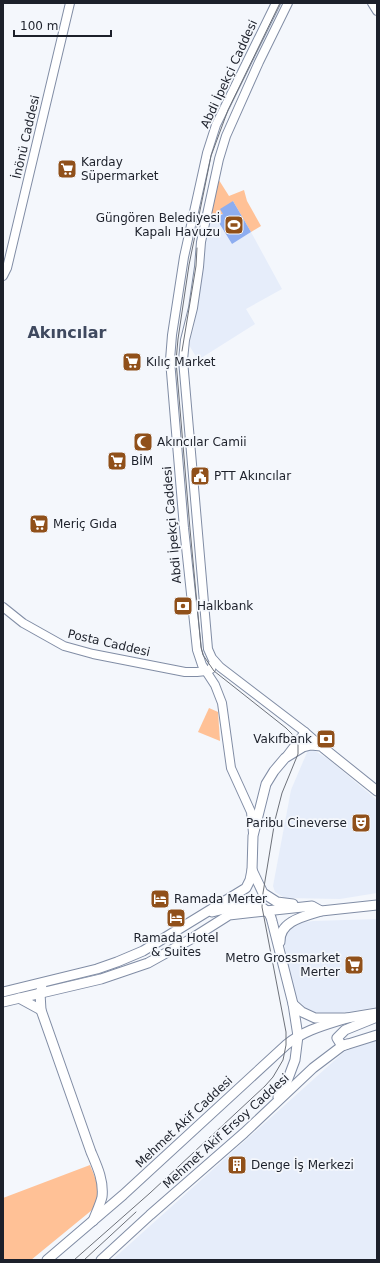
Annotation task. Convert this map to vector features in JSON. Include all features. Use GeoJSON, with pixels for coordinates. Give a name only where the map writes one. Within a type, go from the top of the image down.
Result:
{"type":"FeatureCollection","features":[{"type":"Feature","properties":{"kind":"main road","name":"İnönü Caddesi"},"geometry":{"type":"LineString","coordinates":[[3,276],[7,268],[70,3]]}},
{"type":"Feature","properties":{"kind":"main road","name":"Abdi İpekçi Caddesi"},"geometry":{"type":"LineString","coordinates":[[253,836],[251,812],[231,768],[222,703],[215,685],[202,665],[197,650],[184,528],[170,360],[172,335],[184,257],[207,153],[216,125],[276,3]]}},
{"type":"Feature","properties":{"kind":"main road","name":"Abdi İpekçi Caddesi"},"geometry":{"type":"LineString","coordinates":[[214,661],[208,648],[203,600],[183,360],[185,340],[193,308],[201,242],[219,158],[226,136],[238,108],[288,3]]}},
{"type":"Feature","properties":{"kind":"main road"},"geometry":{"type":"LineString","coordinates":[[372,3],[377,11]]}},
{"type":"Feature","properties":{"kind":"main road","name":"Posta Caddesi"},"geometry":{"type":"LineString","coordinates":[[3,607],[23,623],[64,646],[93,654],[167,668],[191,672],[206,671]]}},
{"type":"Feature","properties":{"kind":"main road"},"geometry":{"type":"LineString","coordinates":[[206,671],[212,668],[214,661],[305,732],[377,791]]}},
{"type":"Feature","properties":{"kind":"main road"},"geometry":{"type":"LineString","coordinates":[[3,992],[97,969],[118,962],[143,950],[246,888],[250,880],[252,870],[253,836],[266,784],[274,771],[305,732]]}},
{"type":"Feature","properties":{"kind":"main road"},"geometry":{"type":"LineString","coordinates":[[285,758],[303,747],[311,745],[322,746]]}},
{"type":"Feature","properties":{"kind":"main road"},"geometry":{"type":"LineString","coordinates":[[252,870],[263,894],[277,902],[312,906],[321,911]]}},
{"type":"Feature","properties":{"kind":"main road"},"geometry":{"type":"LineString","coordinates":[[191,921],[211,913],[237,906],[262,907],[267,911],[272,921],[293,1004],[298,1036],[295,1060],[286,1084],[272,1107]]}},
{"type":"Feature","properties":{"kind":"main road"},"geometry":{"type":"LineString","coordinates":[[3,1002],[101,979],[148,963],[191,939],[229,915],[312,906]]}},
{"type":"Feature","properties":{"kind":"main road"},"geometry":{"type":"LineString","coordinates":[[280,951],[280,936],[286,926],[296,919],[321,911],[377,906]]}},
{"type":"Feature","properties":{"kind":"main road"},"geometry":{"type":"LineString","coordinates":[[43,982],[40,993],[41,1010],[91,1152],[97,1165],[102,1184],[102,1198],[93,1222]]}},
{"type":"Feature","properties":{"kind":"main road"},"geometry":{"type":"LineString","coordinates":[[19,998],[41,1010]]}},
{"type":"Feature","properties":{"kind":"main road"},"geometry":{"type":"LineString","coordinates":[[293,1004],[302,1012],[315,1018],[346,1018],[377,1012]]}},
{"type":"Feature","properties":{"kind":"main road"},"geometry":{"type":"LineString","coordinates":[[377,1017],[345,1030],[337,1038],[342,1046],[377,1029]]}},
{"type":"Feature","properties":{"kind":"main road","name":"Mehmet Akif Caddesi"},"geometry":{"type":"LineString","coordinates":[[48,1260],[123,1195],[286,1045],[311,1029],[346,1018]]}},
{"type":"Feature","properties":{"kind":"main road","name":"Mehmet Akif Ersoy Caddesi"},"geometry":{"type":"LineString","coordinates":[[101,1260],[272,1107],[313,1068],[342,1046],[377,1035]]}},
{"type":"Feature","properties":{"kind":"shaded area"},"geometry":{"type":"Polygon","coordinates":[[[217,177],[229,196],[244,190],[247,201],[261,226],[251,232],[233,201],[223,214],[210,214],[217,177]]]}},
{"type":"Feature","properties":{"kind":"shaded area"},"geometry":{"type":"Polygon","coordinates":[[[210,214],[223,214],[216,219],[232,244],[251,232],[282,289],[246,309],[255,324],[198,360],[189,345],[194,327],[210,214]]]}},
{"type":"Feature","properties":{"kind":"shaded area"},"geometry":{"type":"Polygon","coordinates":[[[209,708],[218,712],[220,741],[198,732],[209,708]]]}},
{"type":"Feature","properties":{"kind":"shaded area"},"geometry":{"type":"Polygon","coordinates":[[[308,750],[315,751],[328,759],[377,800],[377,893],[340,899],[285,898],[275,892],[273,886],[291,790],[308,750]]]}},
{"type":"Feature","properties":{"kind":"shaded area"},"geometry":{"type":"Polygon","coordinates":[[[377,919],[377,1007],[329,1015],[312,1013],[305,1008],[296,998],[285,948],[285,939],[290,930],[301,923],[313,921],[377,919]]]}},
{"type":"Feature","properties":{"kind":"shaded area"},"geometry":{"type":"Polygon","coordinates":[[[377,1040],[377,1260],[112,1260],[345,1051],[377,1040]]]}},
{"type":"Feature","properties":{"kind":"shaded area"},"geometry":{"type":"Polygon","coordinates":[[[90,1165],[98,1188],[97,1198],[92,1210],[31,1260],[3,1260],[3,1198],[90,1165]]]}},
{"type":"Feature","properties":{"kind":"water","name":"Güngören Belediyesi Kapalı Havuzu"},"geometry":{"type":"Polygon","coordinates":[[[233,201],[251,232],[232,244],[216,218],[223,214],[220,209],[233,201]]]}},
{"type":"Feature","properties":{"kind":"tram line"},"geometry":{"type":"LineString","coordinates":[[74,1260],[150,1193],[265,1086],[273,1077],[283,1060],[286,1045],[286,1032],[262,907],[275,820],[282,793],[298,754],[298,743],[286,728],[214,671],[203,655],[190,529],[176,361],[189,265],[211,156],[228,110],[280,3]]}},
{"type":"Feature","properties":{"kind":"tram line"},"geometry":{"type":"LineString","coordinates":[[182,351],[196,266],[197,248]]}},
{"type":"Feature","properties":{"kind":"tram line"},"geometry":{"type":"LineString","coordinates":[[84,1260],[136,1212]]}},
{"type":"Feature","properties":{"kind":"place","name":"Karday Süpermarket"},"geometry":{"type":"Point","coordinates":[67,169]}},
{"type":"Feature","properties":{"kind":"place","name":"Güngören Belediyesi Kapalı Havuzu"},"geometry":{"type":"Point","coordinates":[234,225]}},
{"type":"Feature","properties":{"kind":"place","name":"Kılıç Market"},"geometry":{"type":"Point","coordinates":[132,362]}},
{"type":"Feature","properties":{"kind":"place","name":"Akıncılar Camii"},"geometry":{"type":"Point","coordinates":[143,442]}},
{"type":"Feature","properties":{"kind":"place","name":"BİM"},"geometry":{"type":"Point","coordinates":[117,461]}},
{"type":"Feature","properties":{"kind":"place","name":"PTT Akıncılar"},"geometry":{"type":"Point","coordinates":[200,476]}},
{"type":"Feature","properties":{"kind":"place","name":"Meriç Gıda"},"geometry":{"type":"Point","coordinates":[39,524]}},
{"type":"Feature","properties":{"kind":"place","name":"Halkbank"},"geometry":{"type":"Point","coordinates":[183,606]}},
{"type":"Feature","properties":{"kind":"place","name":"Vakıfbank"},"geometry":{"type":"Point","coordinates":[326,739]}},
{"type":"Feature","properties":{"kind":"place","name":"Paribu Cineverse"},"geometry":{"type":"Point","coordinates":[361,823]}},
{"type":"Feature","properties":{"kind":"place","name":"Ramada Merter"},"geometry":{"type":"Point","coordinates":[160,899]}},
{"type":"Feature","properties":{"kind":"place","name":"Ramada Hotel & Suites"},"geometry":{"type":"Point","coordinates":[176,918]}},
{"type":"Feature","properties":{"kind":"place","name":"Metro Grossmarket Merter"},"geometry":{"type":"Point","coordinates":[354,965]}},
{"type":"Feature","properties":{"kind":"place","name":"Denge İş Merkezi"},"geometry":{"type":"Point","coordinates":[237,1165]}},
{"type":"Feature","properties":{"kind":"district","name":"Akıncılar"},"geometry":{"type":"Point","coordinates":[67,332]}}]}
